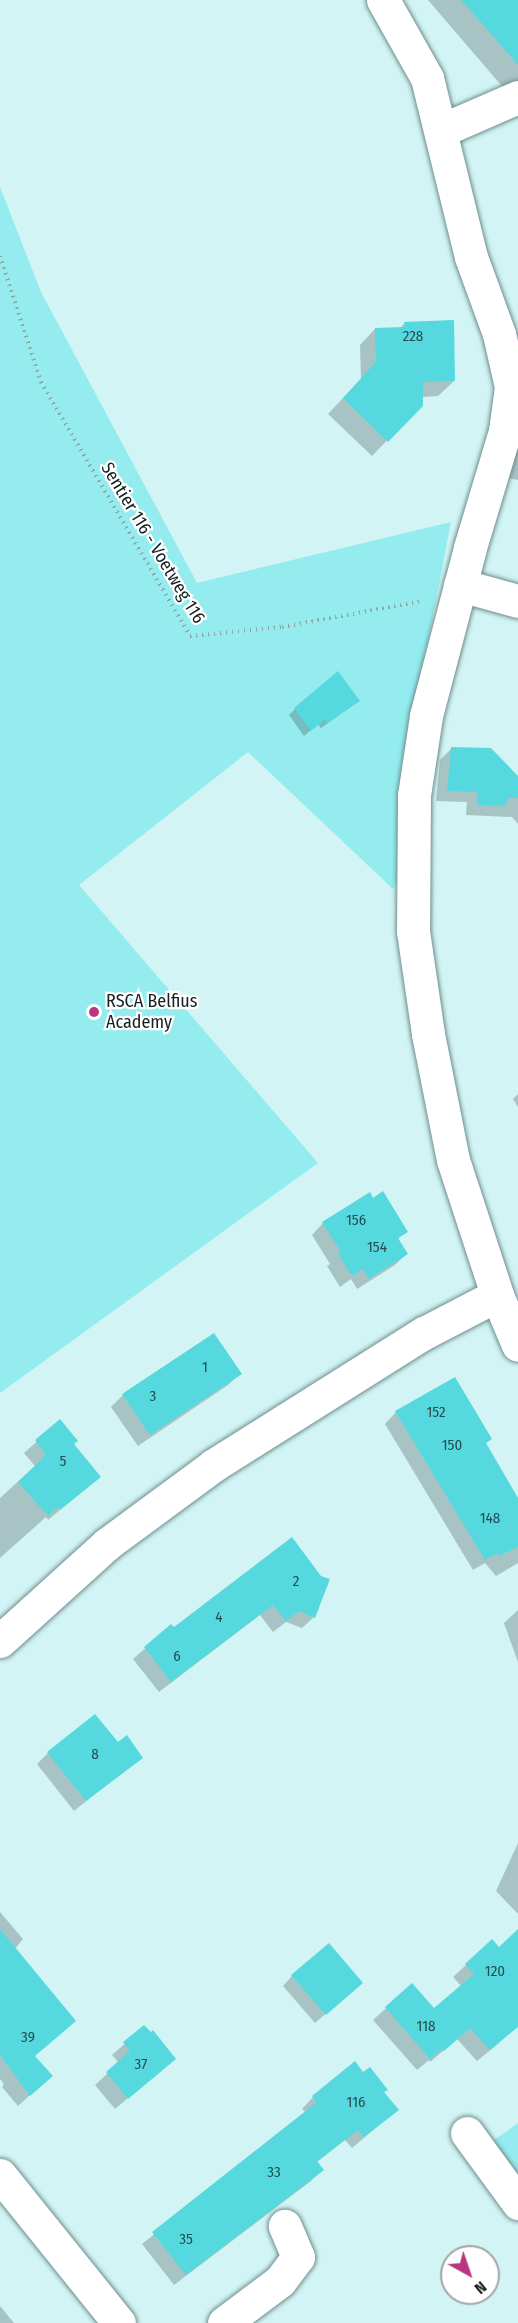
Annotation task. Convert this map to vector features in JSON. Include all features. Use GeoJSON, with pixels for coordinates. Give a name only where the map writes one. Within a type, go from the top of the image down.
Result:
{"type":"FeatureCollection","features":[{"type":"Feature","properties":{"kind":"street"},"geometry":{"type":"LineString","coordinates":[[383,0],[427,78],[442,130],[471,257],[499,334],[511,387],[505,431],[457,595],[426,716],[414,795],[412,931],[428,1034],[453,1160],[497,1295],[518,1345]]}},
{"type":"Feature","properties":{"kind":"street"},"geometry":{"type":"LineString","coordinates":[[442,130],[518,97]]}},
{"type":"Feature","properties":{"kind":"street"},"geometry":{"type":"LineString","coordinates":[[457,595],[518,601]]}},
{"type":"Feature","properties":{"kind":"street"},"geometry":{"type":"LineString","coordinates":[[0,1641],[107,1544],[214,1466],[424,1333],[497,1295]]}},
{"type":"Feature","properties":{"kind":"street"},"geometry":{"type":"LineString","coordinates":[[467,2133],[518,2203]]}},
{"type":"Feature","properties":{"kind":"street"},"geometry":{"type":"LineString","coordinates":[[0,2175],[119,2323]]}},
{"type":"Feature","properties":{"kind":"street"},"geometry":{"type":"LineString","coordinates":[[224,2323],[280,2281],[298,2257],[285,2226]]}},
{"type":"Feature","properties":{"kind":"path","name":"Sentier 116 - Voetweg 116"},"geometry":{"type":"LineString","coordinates":[[0,256],[41,382],[190,636],[282,627],[457,595]]}},
{"type":"Feature","properties":{"kind":"shaded area","name":"RSCA Belfius Academy"},"geometry":{"type":"Polygon","coordinates":[[[0,187],[41,292],[197,583],[451,522],[406,755],[400,876],[393,889],[248,752],[79,885],[318,1163],[0,1393],[0,187]]]}},
{"type":"Feature","properties":{"kind":"shaded area"},"geometry":{"type":"Polygon","coordinates":[[[518,2123],[518,2175],[490,2143],[518,2123]]]}},
{"type":"Feature","properties":{"kind":"building"},"geometry":{"type":"Polygon","coordinates":[[[461,0],[518,0],[518,65],[486,28],[461,0]]]}},
{"type":"Feature","properties":{"kind":"building"},"geometry":{"type":"Polygon","coordinates":[[[454,320],[455,381],[423,382],[423,406],[388,442],[343,398],[376,362],[375,328],[404,327],[404,322],[454,320]]]}},
{"type":"Feature","properties":{"kind":"building"},"geometry":{"type":"Polygon","coordinates":[[[338,671],[360,701],[327,723],[325,719],[311,731],[294,708],[338,671]]]}},
{"type":"Feature","properties":{"kind":"building"},"geometry":{"type":"Polygon","coordinates":[[[451,747],[491,748],[518,776],[518,798],[507,798],[506,806],[477,805],[477,792],[447,791],[451,747]]]}},
{"type":"Feature","properties":{"kind":"building"},"geometry":{"type":"Polygon","coordinates":[[[383,1191],[408,1232],[398,1238],[408,1254],[369,1279],[363,1269],[352,1276],[338,1254],[341,1252],[322,1222],[370,1192],[373,1198],[383,1191]]]}},
{"type":"Feature","properties":{"kind":"building"},"geometry":{"type":"Polygon","coordinates":[[[214,1333],[242,1374],[150,1435],[122,1394],[214,1333]]]}},
{"type":"Feature","properties":{"kind":"building"},"geometry":{"type":"Polygon","coordinates":[[[455,1377],[492,1439],[486,1443],[518,1498],[518,1547],[499,1556],[497,1553],[485,1560],[395,1411],[455,1377]]]}},
{"type":"Feature","properties":{"kind":"building"},"geometry":{"type":"Polygon","coordinates":[[[60,1419],[78,1441],[74,1444],[101,1477],[60,1510],[58,1507],[48,1516],[18,1482],[46,1455],[35,1440],[60,1419]]]}},
{"type":"Feature","properties":{"kind":"building"},"geometry":{"type":"Polygon","coordinates":[[[292,1537],[321,1576],[330,1579],[315,1618],[299,1611],[286,1621],[273,1605],[171,1682],[144,1647],[171,1624],[174,1627],[292,1537]]]}},
{"type":"Feature","properties":{"kind":"building"},"geometry":{"type":"Polygon","coordinates":[[[95,1714],[118,1742],[127,1735],[143,1758],[86,1801],[47,1752],[95,1714]]]}},
{"type":"Feature","properties":{"kind":"building"},"geometry":{"type":"Polygon","coordinates":[[[0,1929],[76,2021],[35,2056],[53,2076],[30,2096],[0,2055],[0,1929]]]}},
{"type":"Feature","properties":{"kind":"building"},"geometry":{"type":"Polygon","coordinates":[[[518,1929],[518,2027],[490,2050],[470,2028],[444,2051],[442,2049],[430,2059],[385,2007],[412,1983],[434,2008],[474,1974],[465,1964],[492,1939],[499,1947],[518,1929]]]}},
{"type":"Feature","properties":{"kind":"building"},"geometry":{"type":"Polygon","coordinates":[[[329,1943],[363,1983],[326,2015],[291,1975],[329,1943]]]}},
{"type":"Feature","properties":{"kind":"building"},"geometry":{"type":"Polygon","coordinates":[[[144,2025],[151,2032],[153,2030],[176,2059],[128,2099],[106,2072],[130,2051],[123,2042],[144,2025]]]}},
{"type":"Feature","properties":{"kind":"building"},"geometry":{"type":"Polygon","coordinates":[[[355,2061],[363,2072],[370,2067],[388,2090],[384,2092],[399,2110],[364,2137],[358,2130],[317,2161],[324,2170],[186,2275],[152,2232],[317,2102],[312,2096],[355,2061]]]}},
{"type":"Feature","properties":{"kind":"place","name":"RSCA Belfius Academy"},"geometry":{"type":"Point","coordinates":[94,1012]}}]}
